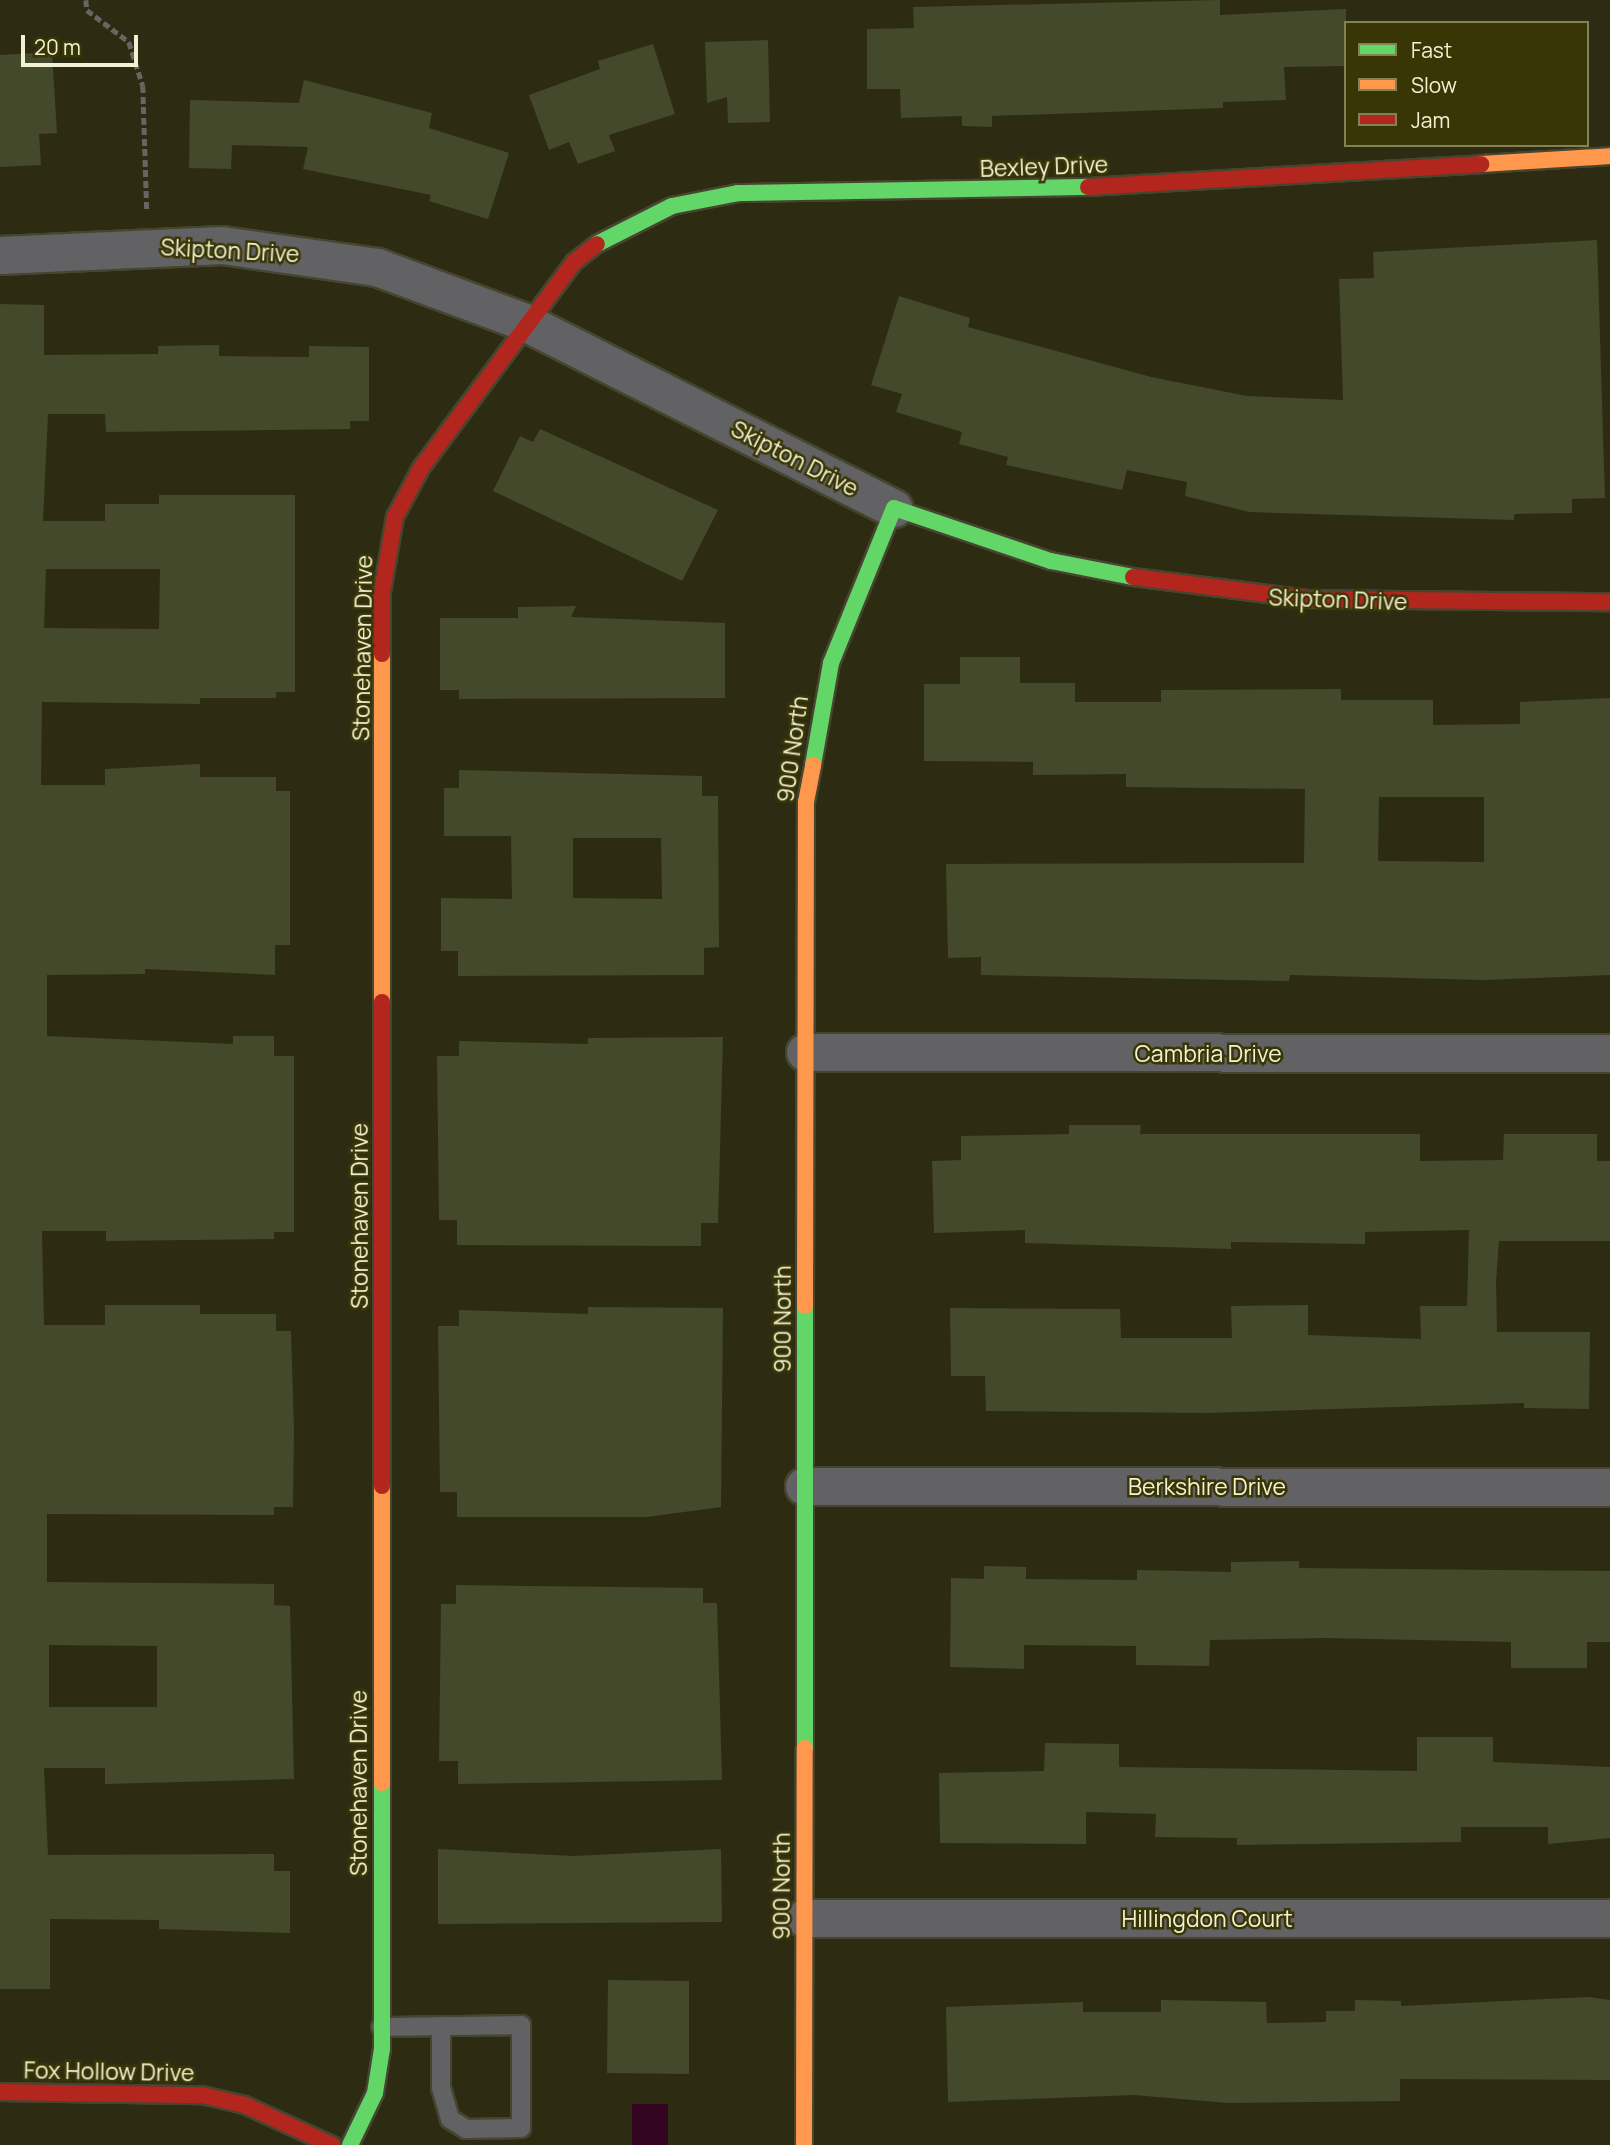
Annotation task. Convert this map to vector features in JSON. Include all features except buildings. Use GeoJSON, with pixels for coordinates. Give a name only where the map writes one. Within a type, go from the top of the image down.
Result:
{"type":"FeatureCollection","features":[{"type":"Feature","properties":{"kind":"street","name":"Bexley Drive"},"geometry":{"type":"LineString","coordinates":[[526,322],[594,244],[642,217],[705,197],[1020,191],[1610,156]]}},
{"type":"Feature","properties":{"kind":"street","name":"Skipton Drive"},"geometry":{"type":"LineString","coordinates":[[0,255],[182,244],[272,247],[377,267],[526,322],[894,508],[1051,561],[1196,590],[1306,600],[1610,602]]}},
{"type":"Feature","properties":{"kind":"street","name":"Stonehaven Drive"},"geometry":{"type":"LineString","coordinates":[[350,2145],[375,2093],[381,2027],[384,565],[395,517],[414,480],[526,322]]}},
{"type":"Feature","properties":{"kind":"street","name":"900 North"},"geometry":{"type":"LineString","coordinates":[[804,2145],[805,1052],[811,753],[831,663],[894,508]]}},
{"type":"Feature","properties":{"kind":"street","name":"Cambria Drive"},"geometry":{"type":"LineString","coordinates":[[805,1052],[1610,1054]]}},
{"type":"Feature","properties":{"kind":"street","name":"Berkshire Drive"},"geometry":{"type":"LineString","coordinates":[[804,1486],[1610,1487]]}},
{"type":"Feature","properties":{"kind":"street","name":"Hillingdon Court"},"geometry":{"type":"LineString","coordinates":[[804,1918],[1610,1919]]}},
{"type":"Feature","properties":{"kind":"street","name":"Fox Hollow Drive"},"geometry":{"type":"LineString","coordinates":[[0,2092],[202,2095],[245,2105],[332,2145]]}},
{"type":"Feature","properties":{"kind":"lane"},"geometry":{"type":"LineString","coordinates":[[381,2027],[441,2026],[521,2025],[521,2128],[466,2129],[450,2119],[441,2088],[441,2026]]}},
{"type":"Feature","properties":{"kind":"path"},"geometry":{"type":"LineString","coordinates":[[86,0],[87,10],[129,41],[144,86],[147,203]]}},
{"type":"Feature","properties":{"kind":"shaded area"},"geometry":{"type":"Polygon","coordinates":[[[632,2104],[668,2104],[668,2145],[632,2145],[632,2104]]]}},
{"type":"Feature","properties":{"kind":"traffic: fast"},"geometry":{"type":"LineString","coordinates":[[597,244],[672,206],[738,193],[1088,187]]}},
{"type":"Feature","properties":{"kind":"traffic: fast"},"geometry":{"type":"LineString","coordinates":[[813,765],[831,663],[894,508],[1051,561],[1133,577]]}},
{"type":"Feature","properties":{"kind":"traffic: fast"},"geometry":{"type":"LineString","coordinates":[[805,1306],[805,1748]]}},
{"type":"Feature","properties":{"kind":"traffic: fast"},"geometry":{"type":"LineString","coordinates":[[350,2145],[375,2093],[382,2049],[382,1783]]}},
{"type":"Feature","properties":{"kind":"traffic: slow"},"geometry":{"type":"LineString","coordinates":[[1481,164],[1610,156]]}},
{"type":"Feature","properties":{"kind":"traffic: slow"},"geometry":{"type":"LineString","coordinates":[[382,654],[382,1002]]}},
{"type":"Feature","properties":{"kind":"traffic: slow"},"geometry":{"type":"LineString","coordinates":[[805,1306],[806,802],[813,765]]}},
{"type":"Feature","properties":{"kind":"traffic: slow"},"geometry":{"type":"LineString","coordinates":[[382,1486],[382,1783]]}},
{"type":"Feature","properties":{"kind":"traffic: slow"},"geometry":{"type":"LineString","coordinates":[[804,2145],[805,1748]]}},
{"type":"Feature","properties":{"kind":"traffic: jam"},"geometry":{"type":"LineString","coordinates":[[1088,187],[1481,164]]}},
{"type":"Feature","properties":{"kind":"traffic: jam"},"geometry":{"type":"LineString","coordinates":[[382,654],[382,592],[395,517],[421,468],[574,262],[597,244]]}},
{"type":"Feature","properties":{"kind":"traffic: jam"},"geometry":{"type":"LineString","coordinates":[[1133,577],[1306,599],[1610,602]]}},
{"type":"Feature","properties":{"kind":"traffic: jam"},"geometry":{"type":"LineString","coordinates":[[382,1002],[382,1486]]}},
{"type":"Feature","properties":{"kind":"traffic: jam"},"geometry":{"type":"LineString","coordinates":[[0,2092],[202,2095],[245,2105],[332,2145]]}}]}
